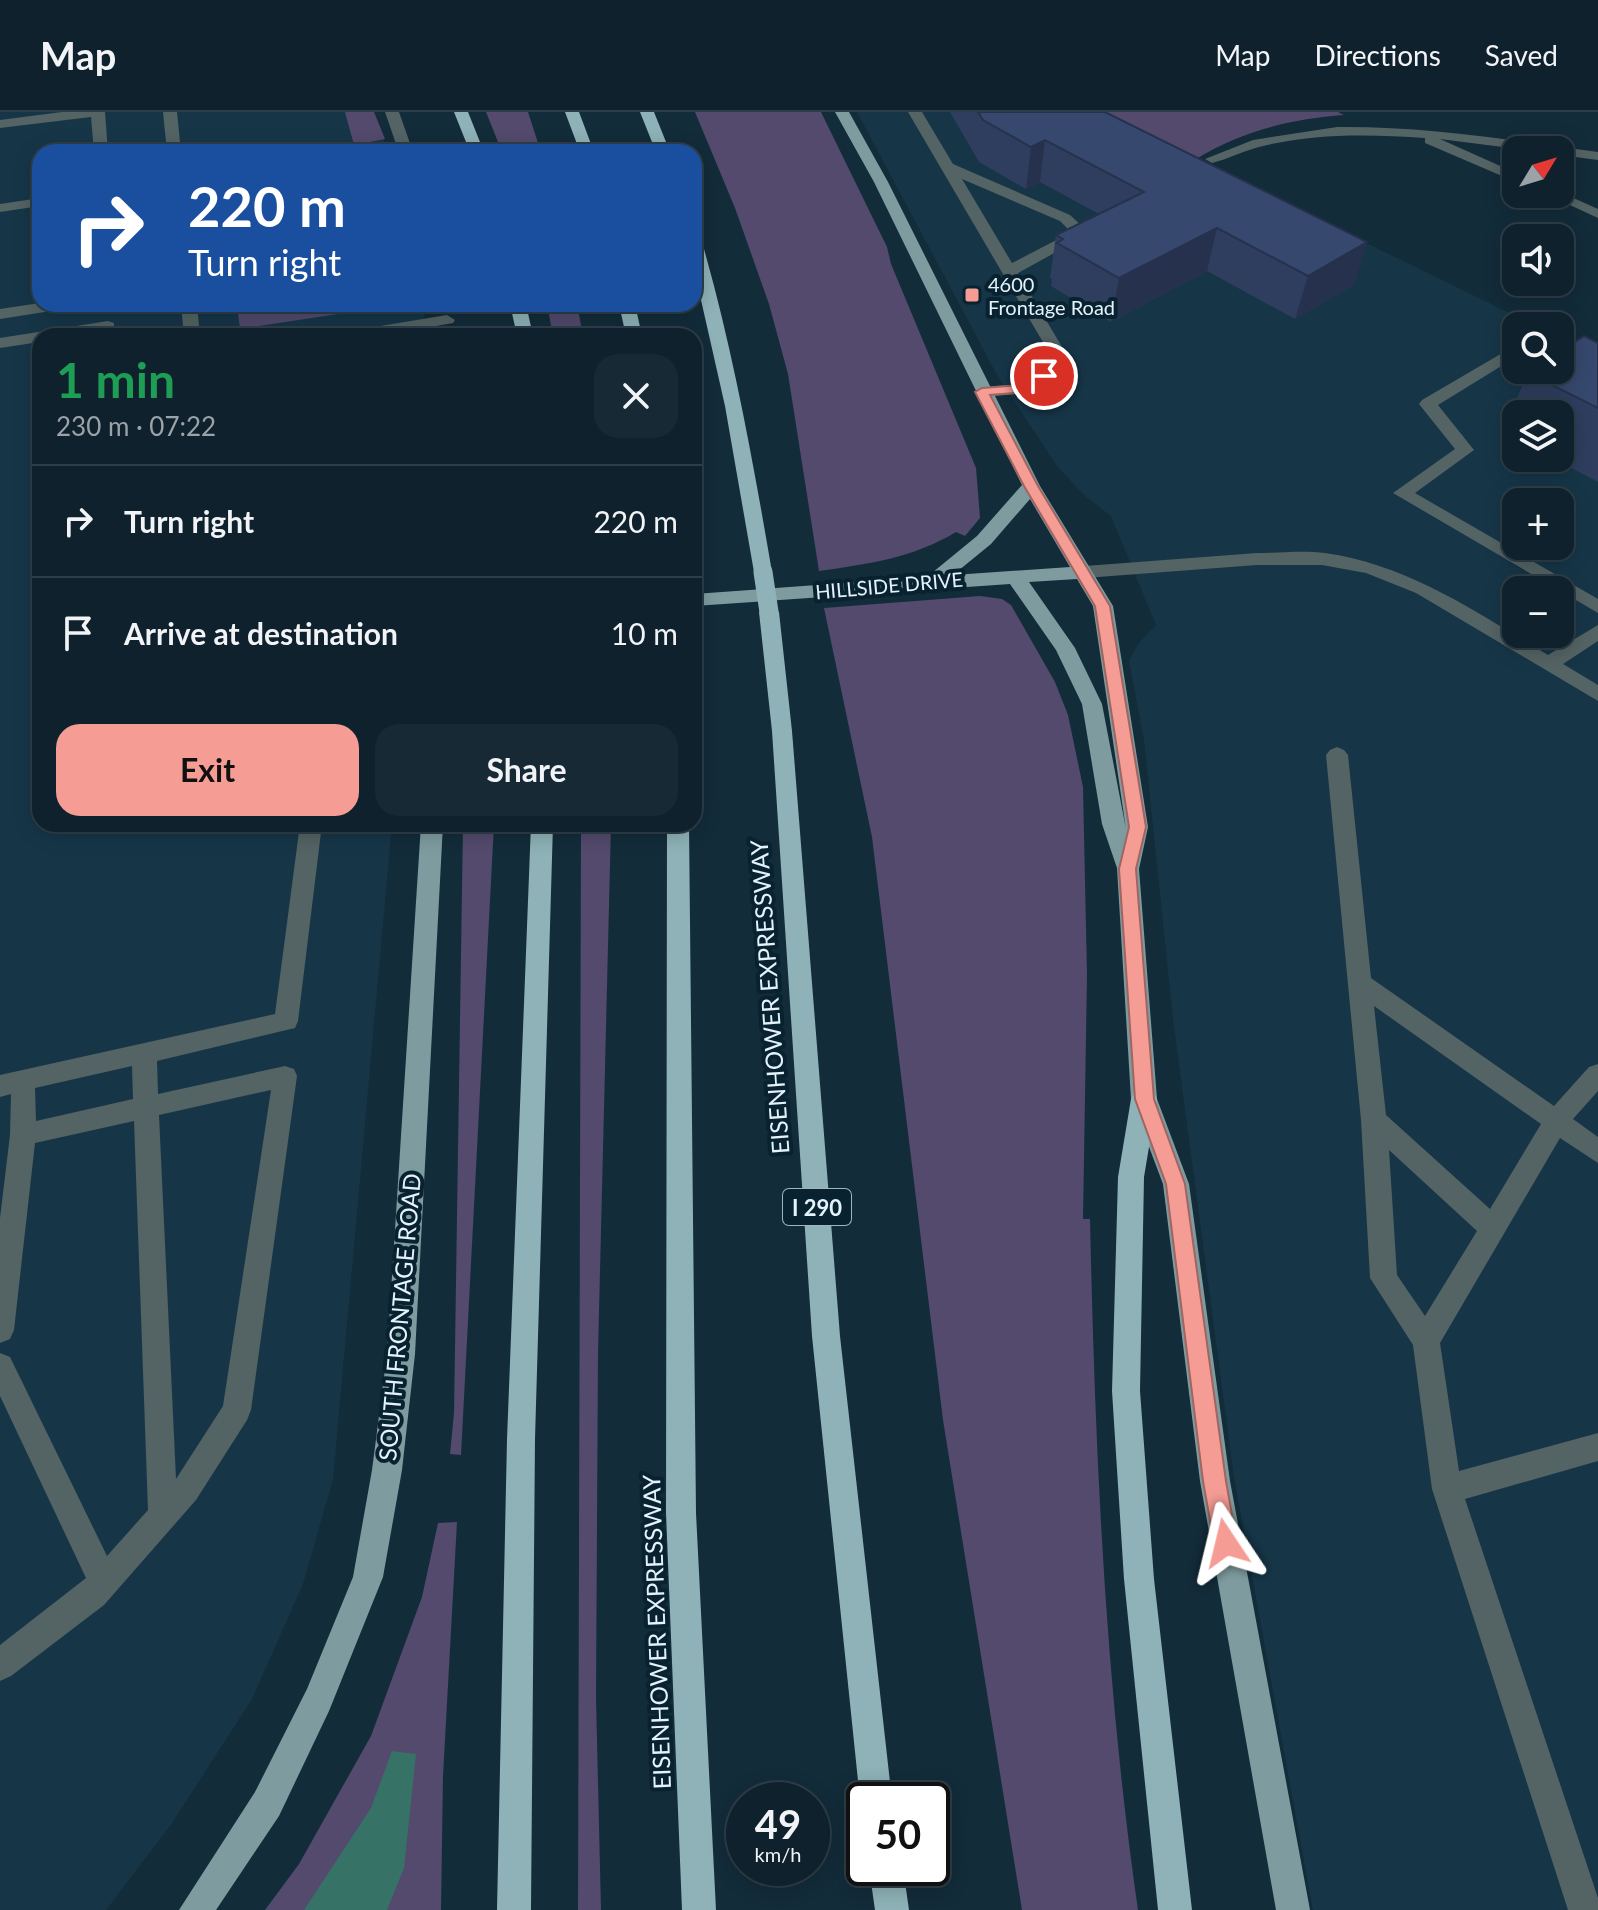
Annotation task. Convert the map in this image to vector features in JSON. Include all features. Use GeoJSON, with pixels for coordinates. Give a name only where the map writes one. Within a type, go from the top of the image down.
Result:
{"type":"FeatureCollection","features":[{"type":"Feature","properties":{"kind":"highway"},"geometry":{"type":"LineString","coordinates":[[461,112],[474,144]]}},
{"type":"Feature","properties":{"kind":"highway"},"geometry":{"type":"LineString","coordinates":[[572,112],[584,144]]}},
{"type":"Feature","properties":{"kind":"highway"},"geometry":{"type":"LineString","coordinates":[[647,112],[660,144]]}},
{"type":"Feature","properties":{"kind":"highway","name":"EISENHOWER EXPRESSWAY"},"geometry":{"type":"LineString","coordinates":[[702,270],[731,389],[769,612],[782,731],[826,1336],[874,1782]]}},
{"type":"Feature","properties":{"kind":"highway"},"geometry":{"type":"LineString","coordinates":[[514,1910],[521,1439],[542,832]]}},
{"type":"Feature","properties":{"kind":"highway","name":"EISENHOWER EXPRESSWAY"},"geometry":{"type":"LineString","coordinates":[[678,832],[681,1513],[699,1910]]}},
{"type":"Feature","properties":{"kind":"highway"},"geometry":{"type":"LineString","coordinates":[[1144,1099],[1131,1177],[1126,1391],[1139,1579],[1175,1910]]}},
{"type":"Feature","properties":{"kind":"highway"},"geometry":{"type":"LineString","coordinates":[[889,1886],[892,1910]]}},
{"type":"Feature","properties":{"kind":"main road"},"geometry":{"type":"LineString","coordinates":[[842,112],[920,261],[1031,486],[1103,606],[1137,827],[1128,869]]}},
{"type":"Feature","properties":{"kind":"main road"},"geometry":{"type":"LineString","coordinates":[[934,581],[984,540],[1031,486]]}},
{"type":"Feature","properties":{"kind":"main road","name":"HILLSIDE DRIVE"},"geometry":{"type":"LineString","coordinates":[[702,599],[1085,572]]}},
{"type":"Feature","properties":{"kind":"main road"},"geometry":{"type":"LineString","coordinates":[[1014,575],[1065,648],[1092,704],[1113,824],[1128,869],[1144,1099],[1176,1184],[1215,1481],[1293,1910]]}},
{"type":"Feature","properties":{"kind":"main road","name":"SOUTH FRONTAGE ROAD"},"geometry":{"type":"LineString","coordinates":[[196,1910],[267,1804],[318,1700],[368,1577],[387,1470],[401,1354],[432,832]]}},
{"type":"Feature","properties":{"kind":"street"},"geometry":{"type":"LineString","coordinates":[[0,124],[96,112],[100,144]]}},
{"type":"Feature","properties":{"kind":"street"},"geometry":{"type":"LineString","coordinates":[[170,112],[173,144]]}},
{"type":"Feature","properties":{"kind":"street"},"geometry":{"type":"LineString","coordinates":[[392,112],[404,144]]}},
{"type":"Feature","properties":{"kind":"street"},"geometry":{"type":"LineString","coordinates":[[915,112],[1063,362],[1025,389],[982,392]]}},
{"type":"Feature","properties":{"kind":"street"},"geometry":{"type":"LineString","coordinates":[[1378,117],[1502,172]]}},
{"type":"Feature","properties":{"kind":"street"},"geometry":{"type":"LineString","coordinates":[[1212,159],[1259,136],[1289,128],[1352,124],[1502,142]]}},
{"type":"Feature","properties":{"kind":"street"},"geometry":{"type":"LineString","coordinates":[[1574,152],[1598,156]]}},
{"type":"Feature","properties":{"kind":"street"},"geometry":{"type":"LineString","coordinates":[[947,167],[1065,218],[1075,227],[1073,237],[1009,271]]}},
{"type":"Feature","properties":{"kind":"street"},"geometry":{"type":"LineString","coordinates":[[0,208],[32,203]]}},
{"type":"Feature","properties":{"kind":"street"},"geometry":{"type":"LineString","coordinates":[[1574,203],[1598,214]]}},
{"type":"Feature","properties":{"kind":"street"},"geometry":{"type":"LineString","coordinates":[[0,314],[32,309]]}},
{"type":"Feature","properties":{"kind":"street"},"geometry":{"type":"LineString","coordinates":[[398,328],[447,320]]}},
{"type":"Feature","properties":{"kind":"street"},"geometry":{"type":"LineString","coordinates":[[95,328],[108,326]]}},
{"type":"Feature","properties":{"kind":"street"},"geometry":{"type":"LineString","coordinates":[[0,343],[32,338]]}},
{"type":"Feature","properties":{"kind":"street"},"geometry":{"type":"LineString","coordinates":[[1502,359],[1428,404],[1465,450],[1402,493],[1598,607]]}},
{"type":"Feature","properties":{"kind":"street"},"geometry":{"type":"LineString","coordinates":[[1085,572],[1257,559],[1322,559],[1370,568],[1423,589],[1598,694]]}},
{"type":"Feature","properties":{"kind":"street"},"geometry":{"type":"LineString","coordinates":[[1548,664],[1598,632]]}},
{"type":"Feature","properties":{"kind":"street"},"geometry":{"type":"LineString","coordinates":[[1337,755],[1374,1120],[1384,1278],[1426,1341],[1447,1489],[1585,1910]]}},
{"type":"Feature","properties":{"kind":"street"},"geometry":{"type":"LineString","coordinates":[[0,1330],[23,1135],[12,1082],[286,1021],[310,832]]}},
{"type":"Feature","properties":{"kind":"street"},"geometry":{"type":"LineString","coordinates":[[1360,983],[1598,1152]]}},
{"type":"Feature","properties":{"kind":"street"},"geometry":{"type":"LineString","coordinates":[[144,1055],[163,1517]]}},
{"type":"Feature","properties":{"kind":"street"},"geometry":{"type":"LineString","coordinates":[[1426,1341],[1556,1121],[1598,1074]]}},
{"type":"Feature","properties":{"kind":"street"},"geometry":{"type":"LineString","coordinates":[[0,1665],[93,1594],[186,1490],[237,1410],[285,1076],[23,1135]]}},
{"type":"Feature","properties":{"kind":"street"},"geometry":{"type":"LineString","coordinates":[[1374,1120],[1492,1228]]}},
{"type":"Feature","properties":{"kind":"street"},"geometry":{"type":"LineString","coordinates":[[0,1366],[104,1582]]}},
{"type":"Feature","properties":{"kind":"street"},"geometry":{"type":"LineString","coordinates":[[1447,1489],[1598,1447]]}},
{"type":"Feature","properties":{"kind":"shaded area"},"geometry":{"type":"Polygon","coordinates":[[[0,112],[374,112],[385,144],[32,144],[32,312],[424,312],[425,328],[32,328],[32,832],[391,832],[333,1479],[303,1584],[252,1699],[172,1823],[106,1910],[0,1910],[0,112]]]}},
{"type":"Feature","properties":{"kind":"shaded area"},"geometry":{"type":"Polygon","coordinates":[[[345,112],[374,112],[385,139],[354,144],[345,112]]]}},
{"type":"Feature","properties":{"kind":"shaded area"},"geometry":{"type":"Polygon","coordinates":[[[486,112],[528,112],[538,144],[499,144],[486,112]]]}},
{"type":"Feature","properties":{"kind":"shaded area"},"geometry":{"type":"Polygon","coordinates":[[[695,112],[821,112],[887,247],[891,264],[976,468],[980,518],[965,536],[956,532],[907,554],[819,571],[788,374],[769,304],[735,208],[695,112]]]}},
{"type":"Feature","properties":{"kind":"shaded area"},"geometry":{"type":"Polygon","coordinates":[[[857,112],[1098,112],[1507,312],[1502,312],[1502,384],[1574,384],[1574,345],[1598,356],[1598,1910],[1313,1910],[1234,1477],[1173,1019],[1144,740],[1129,661],[1138,644],[1156,625],[1111,516],[1084,495],[1057,466],[997,375],[857,112]]]}},
{"type":"Feature","properties":{"kind":"shaded area"},"geometry":{"type":"Polygon","coordinates":[[[1098,112],[1338,112],[1344,115],[1267,128],[1231,141],[1196,159],[1098,112]]]}},
{"type":"Feature","properties":{"kind":"shaded area"},"geometry":{"type":"Polygon","coordinates":[[[238,312],[352,312],[247,328],[240,328],[238,312]]]}},
{"type":"Feature","properties":{"kind":"shaded area"},"geometry":{"type":"Polygon","coordinates":[[[548,312],[578,312],[582,328],[552,328],[548,312]]]}},
{"type":"Feature","properties":{"kind":"shaded area"},"geometry":{"type":"Polygon","coordinates":[[[980,596],[1002,599],[1011,605],[1055,682],[1068,715],[1083,787],[1087,975],[1083,1219],[1090,1219],[1099,1479],[1110,1652],[1138,1910],[1022,1910],[943,1420],[872,837],[824,608],[980,596]]]}},
{"type":"Feature","properties":{"kind":"shaded area"},"geometry":{"type":"Polygon","coordinates":[[[463,832],[494,832],[461,1455],[450,1454],[454,1413],[463,832]]]}},
{"type":"Feature","properties":{"kind":"shaded area"},"geometry":{"type":"Polygon","coordinates":[[[581,832],[611,832],[598,1353],[596,1698],[601,1910],[578,1910],[581,832]]]}},
{"type":"Feature","properties":{"kind":"shaded area"},"geometry":{"type":"Polygon","coordinates":[[[457,1522],[443,1776],[441,1910],[265,1910],[299,1864],[371,1736],[422,1597],[438,1523],[457,1522]]]}},
{"type":"Feature","properties":{"kind":"shaded area"},"geometry":{"type":"Polygon","coordinates":[[[392,1751],[416,1754],[404,1868],[387,1910],[304,1910],[371,1808],[392,1751]]]}},
{"type":"Feature","properties":{"kind":"building"},"geometry":{"type":"Polygon","coordinates":[[[978,112],[1105,112],[1367,242],[1308,276],[1217,228],[1119,278],[1057,243],[1063,239],[1056,235],[1144,192],[1045,140],[1031,147],[983,120],[978,112]]]}},
{"type":"Feature","properties":{"kind":"building"},"geometry":{"type":"Polygon","coordinates":[[[1584,336],[1598,343],[1598,408],[1550,384],[1574,384],[1574,343],[1584,336]]]}},
{"type":"Feature","properties":{"kind":"place","name":"4600 Frontage Road"},"geometry":{"type":"Point","coordinates":[972,295]}},
{"type":"Feature","properties":{"kind":"route"},"geometry":{"type":"LineString","coordinates":[[1044,376],[1025,389],[982,392],[1031,486],[1103,606],[1137,827],[1128,869],[1144,1099],[1176,1184],[1226,1543]]}}]}
